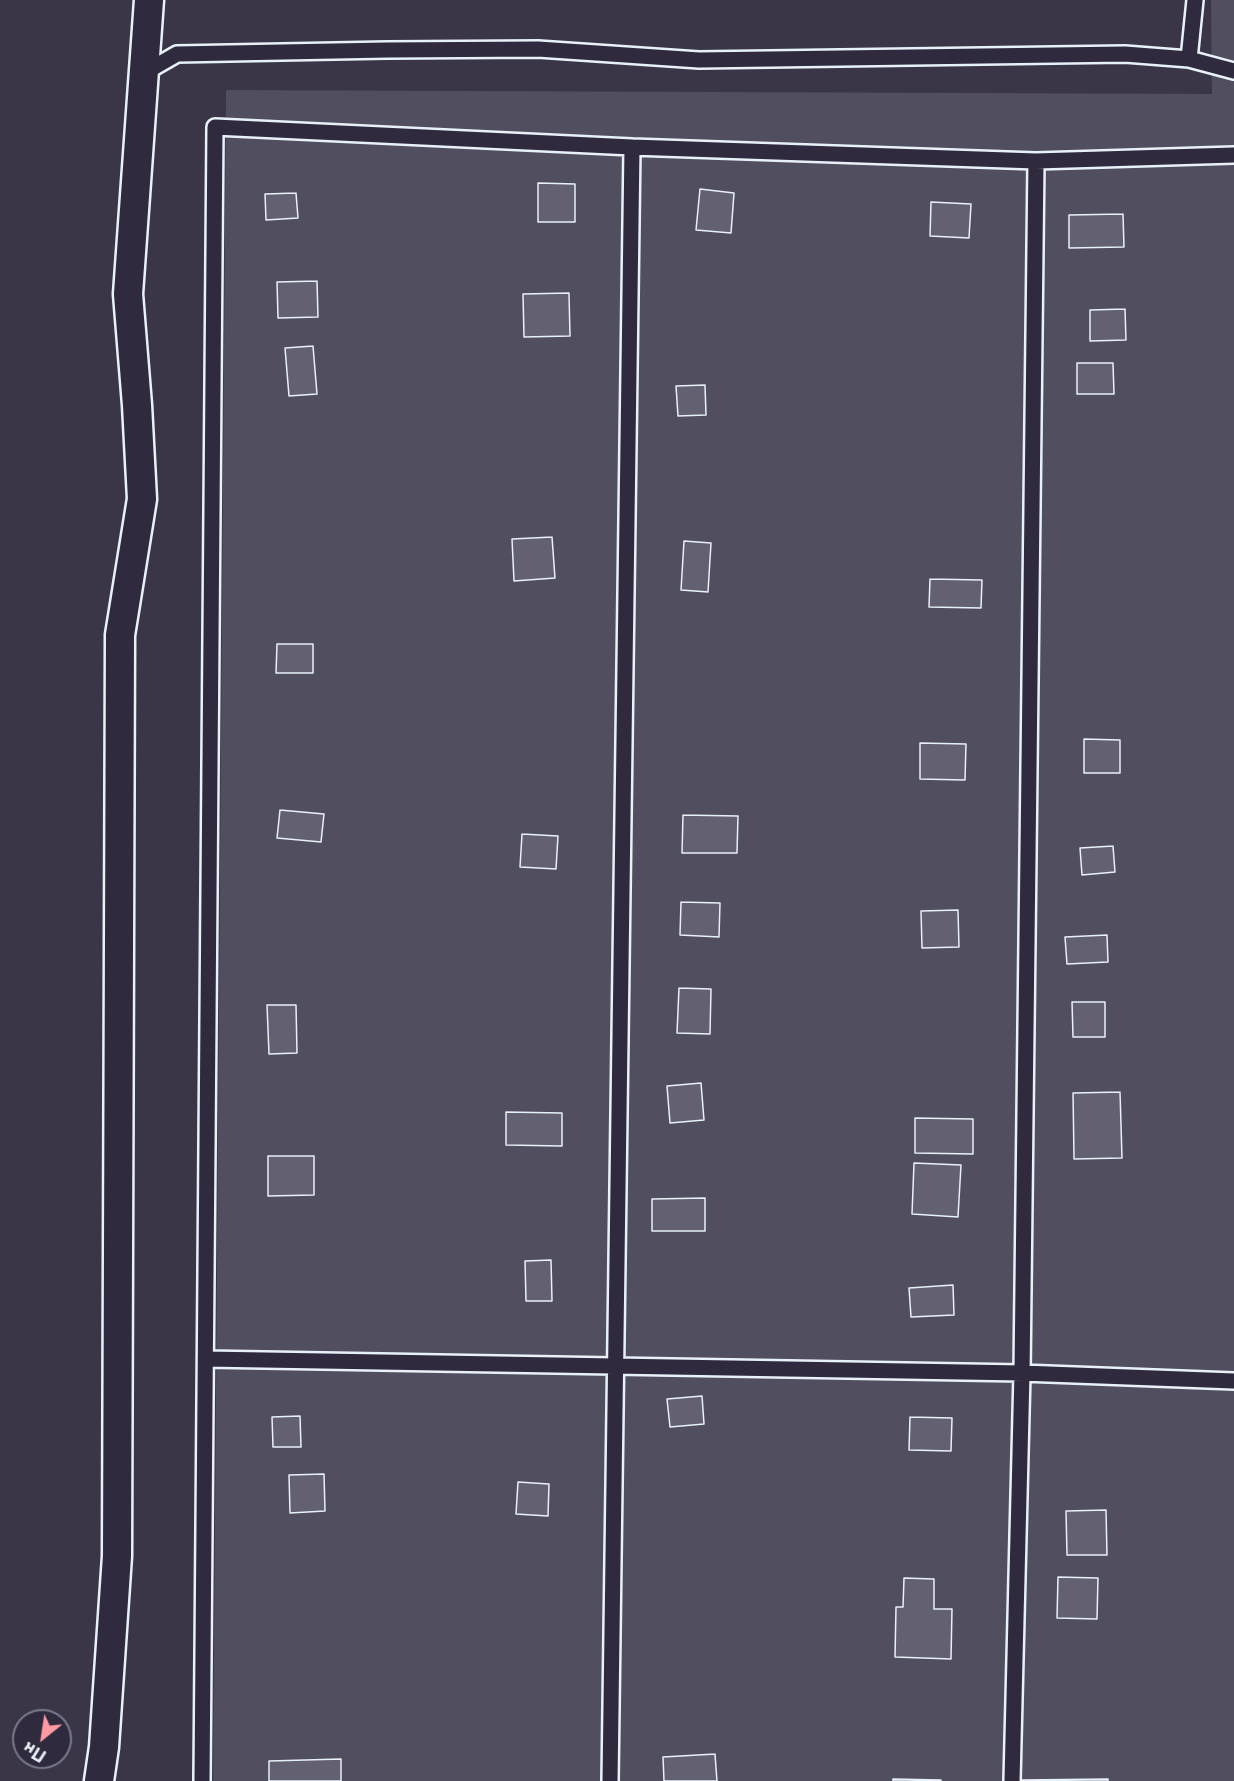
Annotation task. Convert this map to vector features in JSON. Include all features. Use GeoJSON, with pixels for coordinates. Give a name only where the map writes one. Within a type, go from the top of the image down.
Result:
{"type":"FeatureCollection","features":[{"type":"Feature","properties":{"kind":"street"},"geometry":{"type":"LineString","coordinates":[[99,1781],[104,1747],[117,1556],[120,635],[142,499],[128,294],[149,0]]}},
{"type":"Feature","properties":{"kind":"lane"},"geometry":{"type":"LineString","coordinates":[[1190,59],[1195,0]]}},
{"type":"Feature","properties":{"kind":"lane"},"geometry":{"type":"LineString","coordinates":[[144,73],[177,54],[538,49],[699,60],[1125,54],[1190,59],[1234,71]]}},
{"type":"Feature","properties":{"kind":"lane"},"geometry":{"type":"LineString","coordinates":[[202,1781],[215,127],[632,147],[1036,161],[1234,155]]}},
{"type":"Feature","properties":{"kind":"lane"},"geometry":{"type":"LineString","coordinates":[[610,1781],[632,147]]}},
{"type":"Feature","properties":{"kind":"lane"},"geometry":{"type":"LineString","coordinates":[[1012,1781],[1022,1373],[1036,161]]}},
{"type":"Feature","properties":{"kind":"lane"},"geometry":{"type":"LineString","coordinates":[[206,1359],[1022,1373],[1234,1380]]}},
{"type":"Feature","properties":{"kind":"shaded area"},"geometry":{"type":"Polygon","coordinates":[[[1211,0],[1234,0],[1234,1781],[213,1781],[226,90],[1212,94],[1211,0]]]}},
{"type":"Feature","properties":{"kind":"building"},"geometry":{"type":"Polygon","coordinates":[[[538,183],[575,184],[575,222],[538,222],[538,183]]]}},
{"type":"Feature","properties":{"kind":"building"},"geometry":{"type":"Polygon","coordinates":[[[700,189],[734,193],[731,233],[696,230],[700,189]]]}},
{"type":"Feature","properties":{"kind":"building"},"geometry":{"type":"Polygon","coordinates":[[[296,193],[298,218],[266,220],[265,194],[296,193]]]}},
{"type":"Feature","properties":{"kind":"building"},"geometry":{"type":"Polygon","coordinates":[[[931,202],[971,204],[969,238],[930,236],[931,202]]]}},
{"type":"Feature","properties":{"kind":"building"},"geometry":{"type":"Polygon","coordinates":[[[1123,214],[1124,247],[1069,248],[1069,215],[1123,214]]]}},
{"type":"Feature","properties":{"kind":"building"},"geometry":{"type":"Polygon","coordinates":[[[317,281],[318,317],[278,318],[277,282],[317,281]]]}},
{"type":"Feature","properties":{"kind":"building"},"geometry":{"type":"Polygon","coordinates":[[[569,293],[570,336],[524,337],[523,294],[569,293]]]}},
{"type":"Feature","properties":{"kind":"building"},"geometry":{"type":"Polygon","coordinates":[[[1125,309],[1126,340],[1090,341],[1090,310],[1125,309]]]}},
{"type":"Feature","properties":{"kind":"building"},"geometry":{"type":"Polygon","coordinates":[[[313,346],[317,394],[289,396],[285,348],[313,346]]]}},
{"type":"Feature","properties":{"kind":"building"},"geometry":{"type":"Polygon","coordinates":[[[1077,363],[1113,363],[1114,394],[1077,394],[1077,363]]]}},
{"type":"Feature","properties":{"kind":"building"},"geometry":{"type":"Polygon","coordinates":[[[705,385],[706,415],[678,416],[676,386],[705,385]]]}},
{"type":"Feature","properties":{"kind":"building"},"geometry":{"type":"Polygon","coordinates":[[[552,537],[555,578],[514,581],[512,539],[552,537]]]}},
{"type":"Feature","properties":{"kind":"building"},"geometry":{"type":"Polygon","coordinates":[[[684,541],[711,543],[708,592],[681,590],[684,541]]]}},
{"type":"Feature","properties":{"kind":"building"},"geometry":{"type":"Polygon","coordinates":[[[930,579],[982,580],[981,608],[929,607],[930,579]]]}},
{"type":"Feature","properties":{"kind":"building"},"geometry":{"type":"Polygon","coordinates":[[[277,644],[313,644],[313,673],[276,673],[277,644]]]}},
{"type":"Feature","properties":{"kind":"building"},"geometry":{"type":"Polygon","coordinates":[[[1084,739],[1120,740],[1120,773],[1084,773],[1084,739]]]}},
{"type":"Feature","properties":{"kind":"building"},"geometry":{"type":"Polygon","coordinates":[[[920,743],[966,744],[965,780],[920,779],[920,743]]]}},
{"type":"Feature","properties":{"kind":"building"},"geometry":{"type":"Polygon","coordinates":[[[280,810],[324,814],[321,842],[277,838],[280,810]]]}},
{"type":"Feature","properties":{"kind":"building"},"geometry":{"type":"Polygon","coordinates":[[[683,815],[738,816],[737,853],[682,853],[683,815]]]}},
{"type":"Feature","properties":{"kind":"building"},"geometry":{"type":"Polygon","coordinates":[[[522,834],[558,836],[556,869],[520,867],[522,834]]]}},
{"type":"Feature","properties":{"kind":"building"},"geometry":{"type":"Polygon","coordinates":[[[1113,846],[1115,872],[1082,875],[1080,848],[1113,846]]]}},
{"type":"Feature","properties":{"kind":"building"},"geometry":{"type":"Polygon","coordinates":[[[681,902],[720,903],[719,937],[680,935],[681,902]]]}},
{"type":"Feature","properties":{"kind":"building"},"geometry":{"type":"Polygon","coordinates":[[[958,910],[959,947],[922,948],[921,911],[958,910]]]}},
{"type":"Feature","properties":{"kind":"building"},"geometry":{"type":"Polygon","coordinates":[[[1107,935],[1108,962],[1067,964],[1065,937],[1107,935]]]}},
{"type":"Feature","properties":{"kind":"building"},"geometry":{"type":"Polygon","coordinates":[[[679,988],[711,989],[710,1034],[677,1033],[679,988]]]}},
{"type":"Feature","properties":{"kind":"building"},"geometry":{"type":"Polygon","coordinates":[[[1072,1002],[1105,1002],[1105,1037],[1073,1037],[1072,1002]]]}},
{"type":"Feature","properties":{"kind":"building"},"geometry":{"type":"Polygon","coordinates":[[[267,1005],[296,1005],[297,1053],[269,1054],[267,1005]]]}},
{"type":"Feature","properties":{"kind":"building"},"geometry":{"type":"Polygon","coordinates":[[[701,1083],[704,1120],[670,1123],[667,1086],[701,1083]]]}},
{"type":"Feature","properties":{"kind":"building"},"geometry":{"type":"Polygon","coordinates":[[[1120,1092],[1122,1158],[1074,1159],[1073,1093],[1120,1092]]]}},
{"type":"Feature","properties":{"kind":"building"},"geometry":{"type":"Polygon","coordinates":[[[506,1112],[562,1113],[562,1146],[506,1145],[506,1112]]]}},
{"type":"Feature","properties":{"kind":"building"},"geometry":{"type":"Polygon","coordinates":[[[915,1118],[973,1119],[973,1154],[915,1153],[915,1118]]]}},
{"type":"Feature","properties":{"kind":"building"},"geometry":{"type":"Polygon","coordinates":[[[268,1156],[314,1156],[314,1195],[268,1196],[268,1156]]]}},
{"type":"Feature","properties":{"kind":"building"},"geometry":{"type":"Polygon","coordinates":[[[914,1163],[961,1165],[958,1217],[912,1214],[914,1163]]]}},
{"type":"Feature","properties":{"kind":"building"},"geometry":{"type":"Polygon","coordinates":[[[705,1198],[705,1231],[652,1231],[652,1199],[705,1198]]]}},
{"type":"Feature","properties":{"kind":"building"},"geometry":{"type":"Polygon","coordinates":[[[551,1260],[552,1301],[526,1301],[525,1261],[551,1260]]]}},
{"type":"Feature","properties":{"kind":"building"},"geometry":{"type":"Polygon","coordinates":[[[953,1285],[954,1315],[911,1317],[909,1288],[953,1285]]]}},
{"type":"Feature","properties":{"kind":"building"},"geometry":{"type":"Polygon","coordinates":[[[702,1396],[704,1424],[670,1427],[667,1399],[702,1396]]]}},
{"type":"Feature","properties":{"kind":"building"},"geometry":{"type":"Polygon","coordinates":[[[300,1416],[301,1447],[273,1447],[272,1417],[300,1416]]]}},
{"type":"Feature","properties":{"kind":"building"},"geometry":{"type":"Polygon","coordinates":[[[910,1417],[952,1418],[951,1451],[909,1450],[910,1417]]]}},
{"type":"Feature","properties":{"kind":"building"},"geometry":{"type":"Polygon","coordinates":[[[324,1474],[325,1511],[290,1513],[289,1475],[324,1474]]]}},
{"type":"Feature","properties":{"kind":"building"},"geometry":{"type":"Polygon","coordinates":[[[518,1482],[549,1484],[548,1516],[516,1514],[518,1482]]]}},
{"type":"Feature","properties":{"kind":"building"},"geometry":{"type":"Polygon","coordinates":[[[1106,1510],[1107,1555],[1067,1555],[1066,1511],[1106,1510]]]}},
{"type":"Feature","properties":{"kind":"building"},"geometry":{"type":"Polygon","coordinates":[[[1058,1577],[1098,1578],[1097,1619],[1057,1618],[1058,1577]]]}},
{"type":"Feature","properties":{"kind":"building"},"geometry":{"type":"Polygon","coordinates":[[[904,1578],[934,1579],[934,1609],[952,1609],[951,1659],[895,1657],[896,1607],[903,1607],[904,1578]]]}},
{"type":"Feature","properties":{"kind":"building"},"geometry":{"type":"Polygon","coordinates":[[[715,1754],[717,1781],[664,1781],[663,1757],[715,1754]]]}},
{"type":"Feature","properties":{"kind":"building"},"geometry":{"type":"Polygon","coordinates":[[[341,1759],[341,1781],[269,1781],[269,1761],[341,1759]]]}},
{"type":"Feature","properties":{"kind":"building"},"geometry":{"type":"Polygon","coordinates":[[[893,1779],[941,1780],[941,1781],[893,1781],[893,1779]]]}},
{"type":"Feature","properties":{"kind":"building"},"geometry":{"type":"Polygon","coordinates":[[[1108,1779],[1108,1781],[1022,1781],[1022,1780],[1108,1779]]]}}]}
